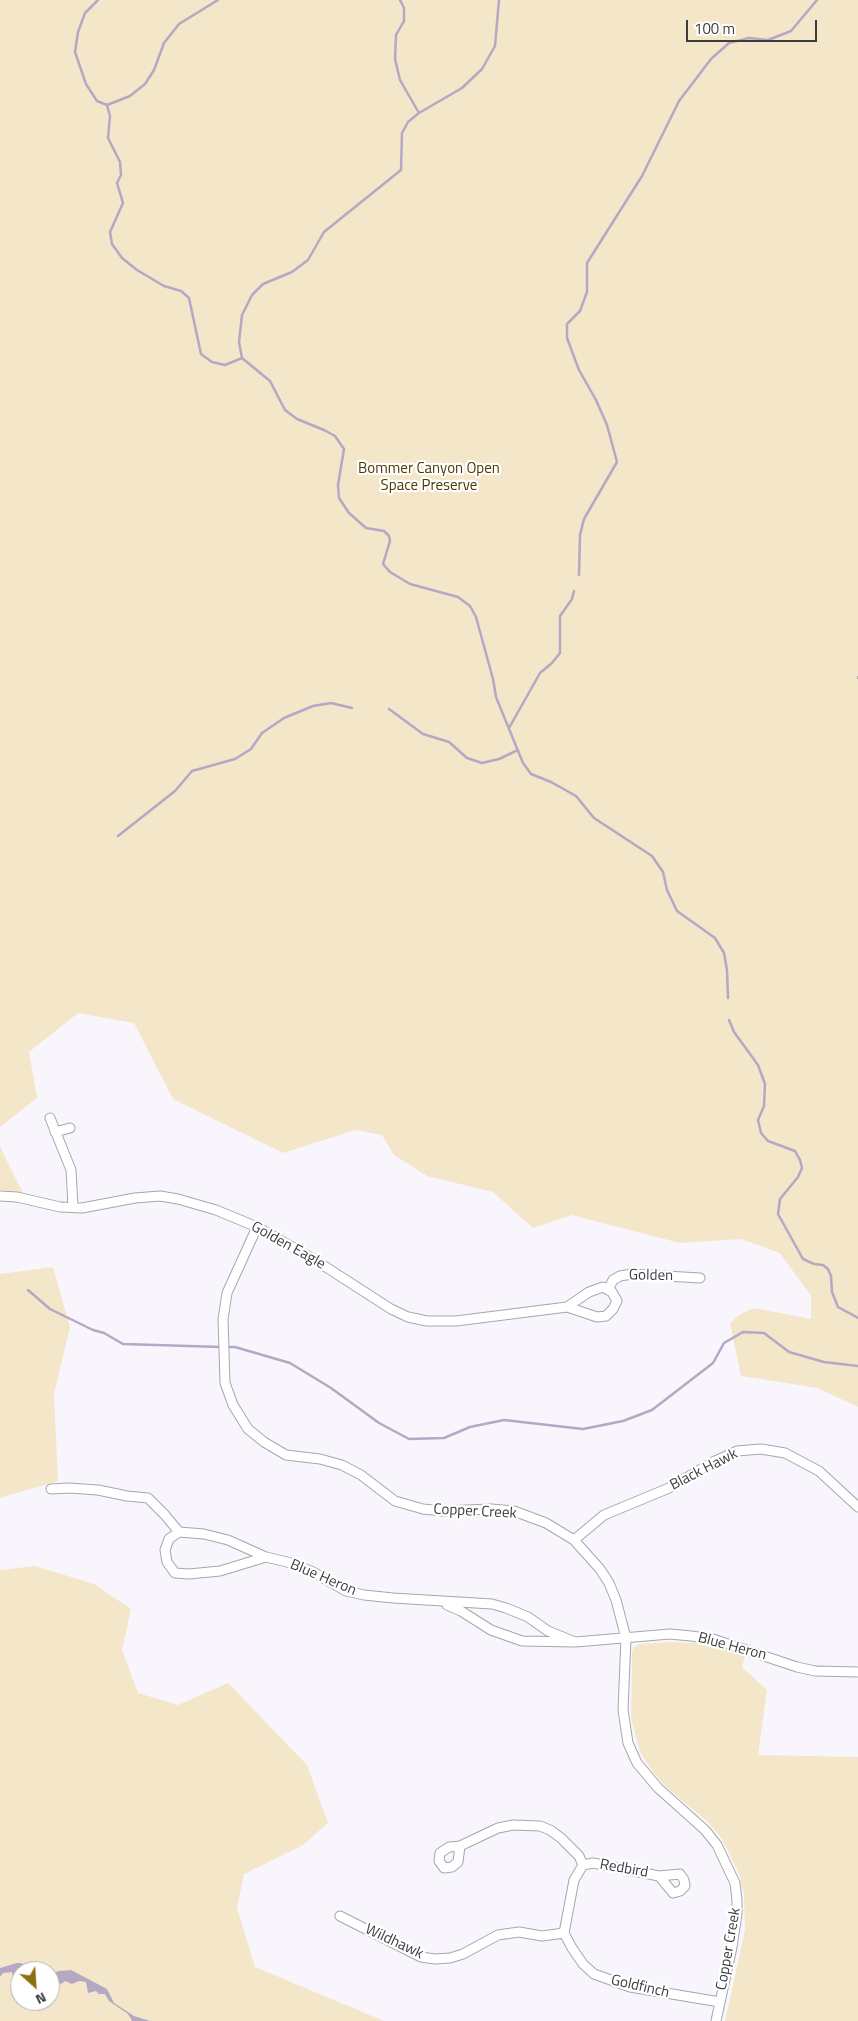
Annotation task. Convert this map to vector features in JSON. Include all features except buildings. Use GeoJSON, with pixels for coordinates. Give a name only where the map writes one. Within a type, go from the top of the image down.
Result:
{"type":"FeatureCollection","features":[{"type":"Feature","properties":{"kind":"street"},"geometry":{"type":"LineString","coordinates":[[50,1118],[71,1170],[73,1207]]}},
{"type":"Feature","properties":{"kind":"street"},"geometry":{"type":"LineString","coordinates":[[56,1132],[70,1128]]}},
{"type":"Feature","properties":{"kind":"street","name":"Golden Eagle"},"geometry":{"type":"LineString","coordinates":[[0,1196],[17,1197],[60,1207],[82,1208],[135,1198],[160,1196],[216,1210],[257,1227],[316,1260],[391,1310],[408,1317],[427,1321],[456,1321],[567,1307],[597,1317],[606,1316],[613,1309],[616,1300],[612,1292],[603,1287],[589,1292],[567,1307]]}},
{"type":"Feature","properties":{"kind":"street","name":"Copper Creek"},"geometry":{"type":"LineString","coordinates":[[257,1227],[227,1293],[224,1319],[223,1359],[225,1383],[233,1405],[248,1429],[264,1442],[286,1454],[320,1459],[342,1465],[396,1501],[423,1509],[442,1511],[514,1511],[546,1522],[574,1540],[600,1569],[609,1584],[616,1600],[626,1638],[623,1710],[628,1742],[637,1763],[658,1788],[705,1830],[717,1844],[734,1884],[738,1900],[732,1947],[716,2021]]}},
{"type":"Feature","properties":{"kind":"street","name":"Golden"},"geometry":{"type":"LineString","coordinates":[[608,1290],[613,1280],[620,1276],[632,1274],[700,1278]]}},
{"type":"Feature","properties":{"kind":"street","name":"Black Hawk"},"geometry":{"type":"LineString","coordinates":[[574,1540],[604,1515],[669,1488],[714,1461],[737,1451],[761,1449],[785,1453],[819,1471],[858,1507]]}},
{"type":"Feature","properties":{"kind":"street"},"geometry":{"type":"LineString","coordinates":[[51,1489],[98,1490],[148,1498],[165,1514],[179,1532],[169,1539],[165,1550],[167,1562],[175,1573],[189,1574],[220,1571],[266,1557]]}},
{"type":"Feature","properties":{"kind":"street","name":"Blue Heron"},"geometry":{"type":"LineString","coordinates":[[179,1532],[186,1531],[228,1540],[266,1557],[291,1563],[313,1572],[346,1591],[364,1595],[440,1602],[492,1604],[528,1617],[548,1631],[575,1642]]}},
{"type":"Feature","properties":{"kind":"street","name":"Blue Heron"},"geometry":{"type":"LineString","coordinates":[[440,1602],[461,1611],[491,1630],[522,1641],[575,1642],[670,1634],[712,1639],[797,1667],[835,1672],[858,1672]]}},
{"type":"Feature","properties":{"kind":"street","name":"Redbird"},"geometry":{"type":"LineString","coordinates":[[460,1846],[498,1828],[513,1825],[540,1826],[561,1838],[579,1856],[583,1865],[593,1863],[659,1876]]}},
{"type":"Feature","properties":{"kind":"street"},"geometry":{"type":"LineString","coordinates":[[564,1933],[574,1880],[583,1865]]}},
{"type":"Feature","properties":{"kind":"street","name":"Wildhawk"},"geometry":{"type":"LineString","coordinates":[[340,1916],[421,1957],[435,1959],[450,1958],[463,1954],[498,1935],[519,1932],[542,1936],[564,1933]]}},
{"type":"Feature","properties":{"kind":"street","name":"Goldfinch"},"geometry":{"type":"LineString","coordinates":[[564,1933],[583,1964],[594,1974],[606,1980],[630,1987],[720,2002]]}},
{"type":"Feature","properties":{"kind":"green space","name":"Bommer Canyon Open Space Preserve"},"geometry":{"type":"Polygon","coordinates":[[[0,0],[858,0],[858,1407],[818,1388],[741,1376],[730,1323],[742,1313],[754,1308],[811,1319],[811,1296],[780,1253],[741,1239],[680,1243],[572,1215],[533,1228],[493,1192],[427,1176],[394,1155],[382,1135],[355,1130],[283,1153],[173,1099],[134,1023],[78,1013],[29,1052],[37,1098],[0,1127],[0,0]]]}},
{"type":"Feature","properties":{"kind":"green space"},"geometry":{"type":"Polygon","coordinates":[[[0,1146],[5,1157],[23,1193],[0,1190],[0,1146]]]}},
{"type":"Feature","properties":{"kind":"green space"},"geometry":{"type":"Polygon","coordinates":[[[53,1267],[70,1327],[54,1394],[58,1481],[0,1498],[0,1274],[53,1267]]]}},
{"type":"Feature","properties":{"kind":"green space"},"geometry":{"type":"Polygon","coordinates":[[[35,1566],[94,1584],[131,1609],[122,1650],[138,1693],[178,1705],[228,1683],[307,1765],[328,1823],[303,1845],[244,1874],[237,1908],[255,1967],[384,2021],[0,2021],[0,1570],[35,1566]]]}},
{"type":"Feature","properties":{"kind":"green space"},"geometry":{"type":"Polygon","coordinates":[[[694,1643],[724,1648],[745,1656],[742,1667],[767,1690],[758,1755],[858,1757],[858,2021],[725,2021],[745,1930],[744,1895],[739,1873],[722,1839],[709,1823],[666,1787],[653,1772],[640,1752],[631,1718],[632,1652],[634,1647],[639,1644],[694,1643]]]}},
{"type":"Feature","properties":{"kind":"shaded area"},"geometry":{"type":"Polygon","coordinates":[[[10,1965],[10,1972],[3,1973],[0,1977],[0,1968],[10,1965]]]}},
{"type":"Feature","properties":{"kind":"shaded area"},"geometry":{"type":"Polygon","coordinates":[[[71,1970],[107,1989],[114,2003],[134,2016],[150,2021],[132,2021],[128,2014],[109,2001],[105,1994],[99,1994],[96,1991],[88,1993],[86,1982],[79,1981],[72,1984],[65,1981],[60,1984],[60,1971],[71,1970]]]}},
{"type":"Feature","properties":{"kind":"waterway"},"geometry":{"type":"LineString","coordinates":[[98,0],[85,13],[78,32],[75,52],[86,84],[97,101],[107,105],[110,116],[108,138],[120,162],[121,175],[117,183],[123,203],[110,232],[112,244],[122,258],[137,270],[164,286],[181,291],[189,298],[201,354],[212,362],[225,365],[242,358]]}},
{"type":"Feature","properties":{"kind":"waterway"},"geometry":{"type":"LineString","coordinates":[[107,105],[130,96],[145,84],[154,70],[164,43],[179,24],[218,0]]}},
{"type":"Feature","properties":{"kind":"waterway"},"geometry":{"type":"LineString","coordinates":[[400,0],[404,8],[404,21],[396,35],[395,59],[400,80],[419,113]]}},
{"type":"Feature","properties":{"kind":"waterway"},"geometry":{"type":"LineString","coordinates":[[499,0],[495,46],[482,69],[462,88],[419,113],[408,122],[402,133],[401,170],[324,232],[308,260],[292,272],[263,284],[252,295],[242,315],[239,342],[242,358],[270,381],[285,410],[297,419],[335,436],[344,449],[338,485],[339,498],[349,513],[366,528],[384,531],[389,536],[390,541],[383,564],[390,572],[410,584],[458,597],[470,606],[476,617],[496,697],[523,763],[531,774],[551,782],[576,796],[594,818],[652,856],[663,872],[667,890],[677,911],[715,938],[724,953],[728,998]]}},
{"type":"Feature","properties":{"kind":"waterway"},"geometry":{"type":"LineString","coordinates":[[579,575],[580,535],[584,519],[617,462],[607,425],[596,400],[579,370],[567,338],[567,324],[580,311],[587,292],[587,263],[642,176],[679,101],[711,59],[729,43],[749,38],[768,40],[791,31],[817,0]]}},
{"type":"Feature","properties":{"kind":"waterway"},"geometry":{"type":"LineString","coordinates":[[509,728],[540,673],[560,653],[560,616],[572,599],[574,591]]}},
{"type":"Feature","properties":{"kind":"waterway"},"geometry":{"type":"LineString","coordinates":[[118,836],[175,791],[192,771],[235,759],[251,749],[262,733],[284,718],[313,706],[331,703],[352,708]]}},
{"type":"Feature","properties":{"kind":"waterway"},"geometry":{"type":"LineString","coordinates":[[389,709],[423,734],[449,742],[467,758],[482,763],[499,759],[518,750]]}},
{"type":"Feature","properties":{"kind":"waterway"},"geometry":{"type":"LineString","coordinates":[[729,1020],[734,1032],[758,1065],[765,1084],[764,1106],[758,1120],[761,1133],[768,1141],[795,1151],[800,1160],[802,1168],[798,1177],[780,1199],[778,1214],[803,1259],[814,1264],[823,1265],[828,1269],[831,1276],[832,1292],[838,1307],[858,1318]]}},
{"type":"Feature","properties":{"kind":"waterway"},"geometry":{"type":"LineString","coordinates":[[28,1290],[50,1309],[93,1330],[104,1333],[123,1344],[221,1347]]}},
{"type":"Feature","properties":{"kind":"waterway"},"geometry":{"type":"LineString","coordinates":[[227,1347],[235,1347],[290,1363],[331,1388],[379,1423],[409,1439],[444,1438],[470,1427],[504,1420],[583,1429],[623,1421],[652,1410],[713,1363],[724,1343],[743,1332],[764,1333],[789,1352],[824,1362],[858,1366]]}}]}
